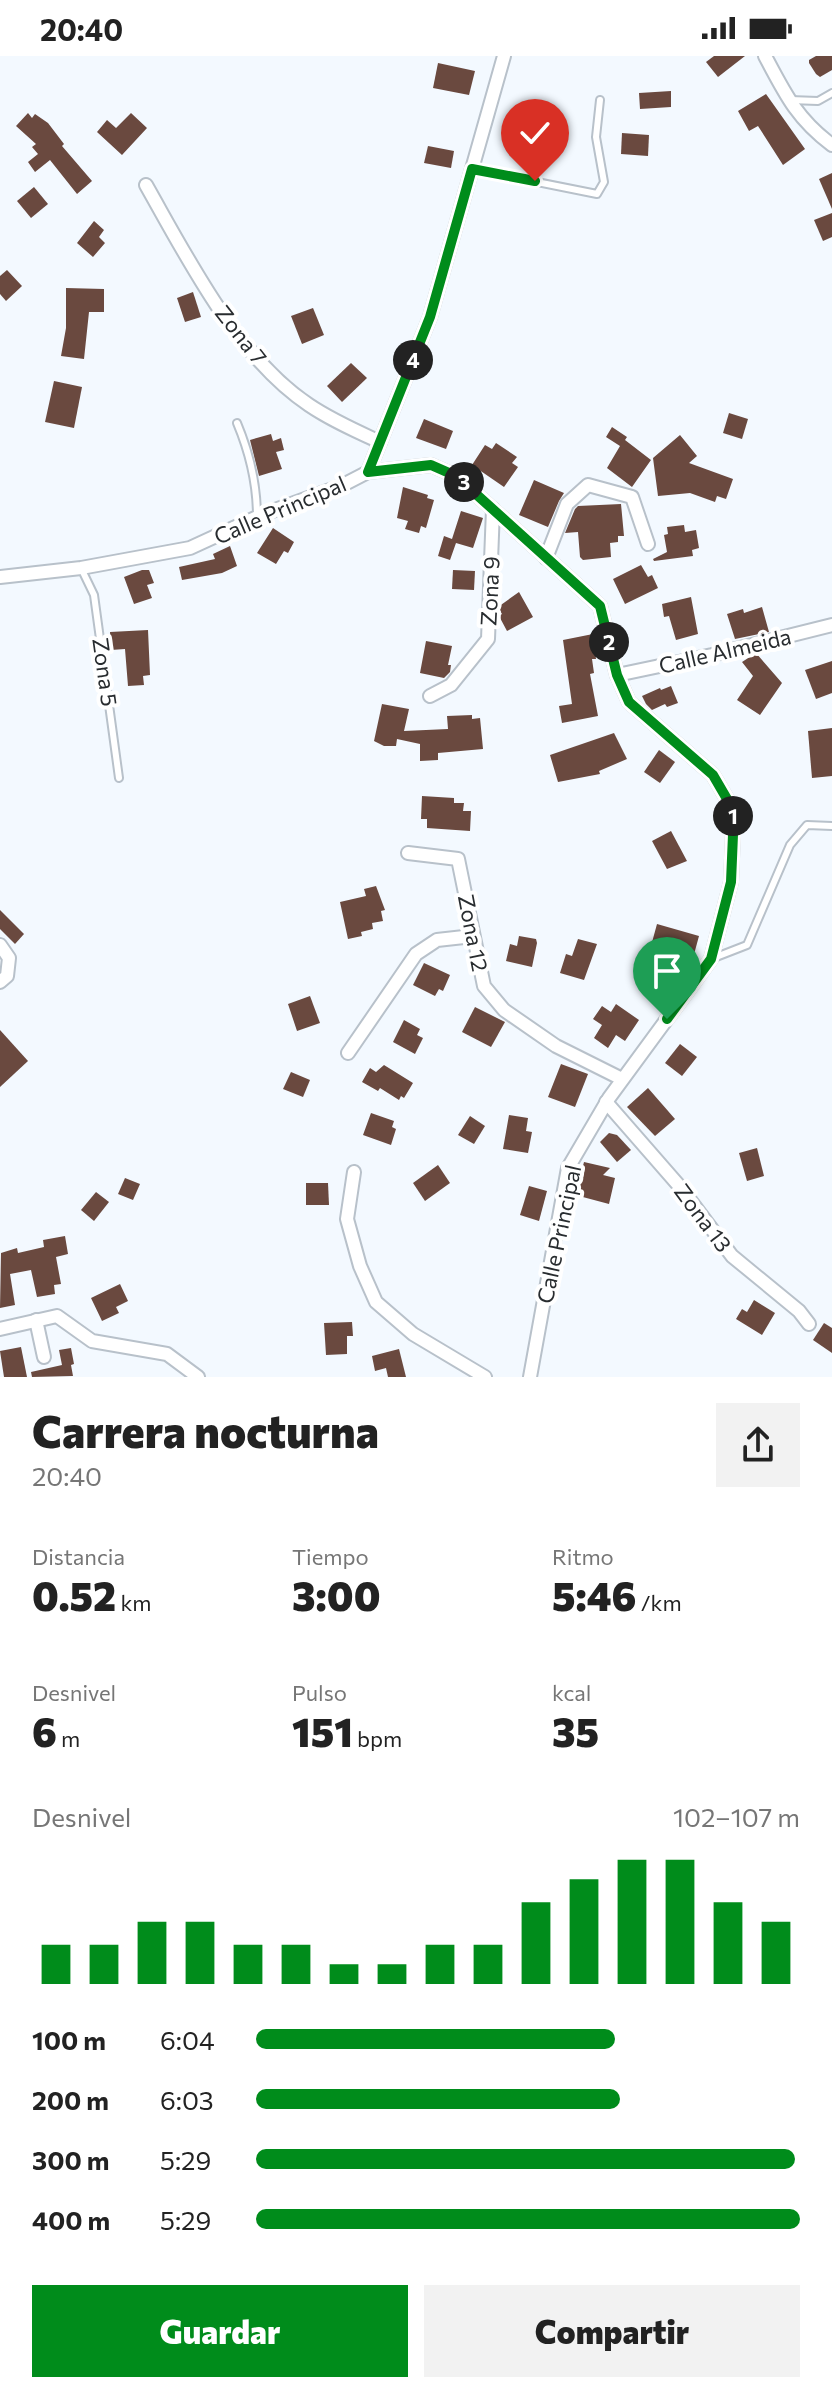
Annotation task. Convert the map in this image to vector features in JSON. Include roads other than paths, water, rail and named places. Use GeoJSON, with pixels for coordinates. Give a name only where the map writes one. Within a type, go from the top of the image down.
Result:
{"type":"FeatureCollection","features":[{"type":"Feature","properties":{"kind":"street"},"geometry":{"type":"LineString","coordinates":[[368,472],[430,317],[504,56]]}},
{"type":"Feature","properties":{"kind":"street"},"geometry":{"type":"LineString","coordinates":[[765,56],[789,100],[809,128],[832,145]]}},
{"type":"Feature","properties":{"kind":"street","name":"Zona 7"},"geometry":{"type":"LineString","coordinates":[[146,185],[206,290],[263,367],[308,404],[380,442]]}},
{"type":"Feature","properties":{"kind":"street","name":"Calle Principal"},"geometry":{"type":"LineString","coordinates":[[0,577],[81,568],[190,548],[368,472],[431,465],[456,476],[600,606],[617,675],[629,702],[713,775],[734,811],[731,882],[711,959],[606,1102],[568,1168],[530,1377]]}},
{"type":"Feature","properties":{"kind":"street"},"geometry":{"type":"LineString","coordinates":[[546,558],[567,504],[588,485],[632,497],[648,544]]}},
{"type":"Feature","properties":{"kind":"street","name":"Zona 9"},"geometry":{"type":"LineString","coordinates":[[430,696],[451,685],[488,639],[493,509]]}},
{"type":"Feature","properties":{"kind":"street","name":"Calle Almeida"},"geometry":{"type":"LineString","coordinates":[[617,675],[832,625]]}},
{"type":"Feature","properties":{"kind":"street","name":"Zona 12"},"geometry":{"type":"LineString","coordinates":[[408,853],[458,859],[484,986],[504,1010],[556,1046],[622,1079]]}},
{"type":"Feature","properties":{"kind":"street"},"geometry":{"type":"LineString","coordinates":[[348,1053],[416,954],[437,940],[473,936]]}},
{"type":"Feature","properties":{"kind":"street"},"geometry":{"type":"LineString","coordinates":[[0,945],[9,958],[7,976],[0,982]]}},
{"type":"Feature","properties":{"kind":"street","name":"Zona 13"},"geometry":{"type":"LineString","coordinates":[[606,1102],[681,1188],[732,1256],[799,1311],[809,1324]]}},
{"type":"Feature","properties":{"kind":"street"},"geometry":{"type":"LineString","coordinates":[[354,1172],[347,1219],[360,1266],[376,1302],[413,1334],[485,1377]]}},
{"type":"Feature","properties":{"kind":"street"},"geometry":{"type":"LineString","coordinates":[[0,1329],[57,1316],[92,1341],[167,1354],[198,1377]]}},
{"type":"Feature","properties":{"kind":"street"},"geometry":{"type":"LineString","coordinates":[[36,1320],[44,1357]]}},
{"type":"Feature","properties":{"kind":"lane"},"geometry":{"type":"LineString","coordinates":[[789,100],[818,101],[832,93]]}},
{"type":"Feature","properties":{"kind":"lane"},"geometry":{"type":"LineString","coordinates":[[472,169],[597,194],[604,182],[596,137],[600,100]]}},
{"type":"Feature","properties":{"kind":"lane"},"geometry":{"type":"LineString","coordinates":[[237,423],[255,482],[257,517]]}},
{"type":"Feature","properties":{"kind":"lane","name":"Zona 5"},"geometry":{"type":"LineString","coordinates":[[81,568],[94,595],[119,778]]}},
{"type":"Feature","properties":{"kind":"lane"},"geometry":{"type":"LineString","coordinates":[[711,959],[747,945],[790,845],[807,825],[832,826]]}}]}
